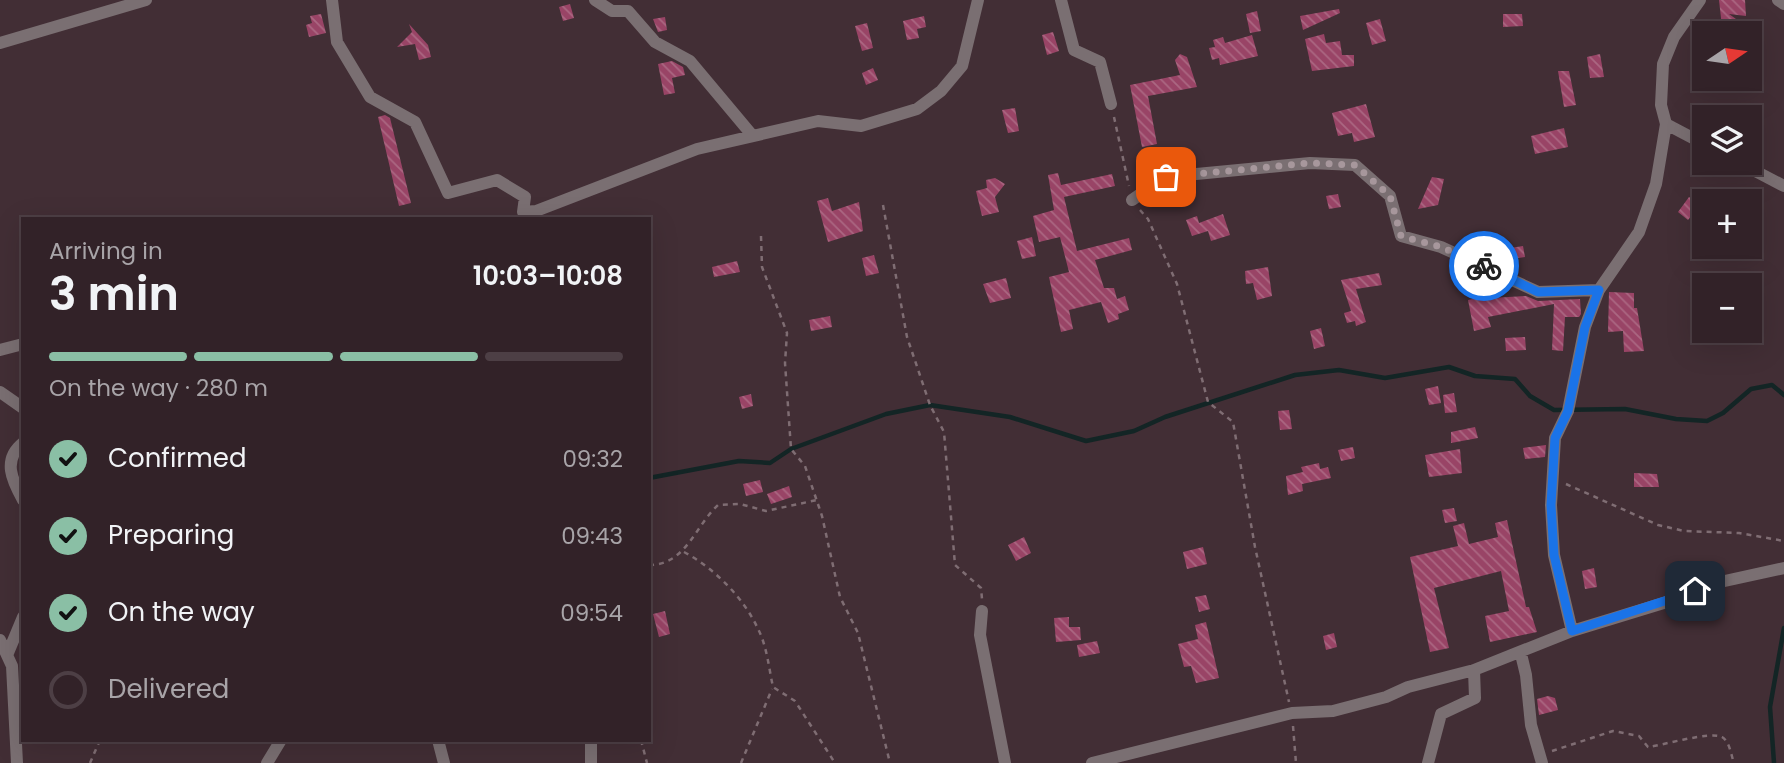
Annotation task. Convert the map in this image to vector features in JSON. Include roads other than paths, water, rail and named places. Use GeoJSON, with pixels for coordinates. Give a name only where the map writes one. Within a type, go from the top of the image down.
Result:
{"type":"FeatureCollection","features":[{"type":"Feature","properties":{"kind":"street"},"geometry":{"type":"LineString","coordinates":[[0,43],[146,0]]}},
{"type":"Feature","properties":{"kind":"street"},"geometry":{"type":"LineString","coordinates":[[332,0],[337,42],[370,97],[415,122],[448,193],[497,180],[525,197],[524,215],[697,149],[818,121],[861,127],[917,109],[941,91],[962,66],[978,0]]}},
{"type":"Feature","properties":{"kind":"street"},"geometry":{"type":"LineString","coordinates":[[595,0],[612,11],[628,11],[655,42],[690,61],[752,135]]}},
{"type":"Feature","properties":{"kind":"street"},"geometry":{"type":"LineString","coordinates":[[612,11],[621,0]]}},
{"type":"Feature","properties":{"kind":"street"},"geometry":{"type":"LineString","coordinates":[[1061,0],[1074,50],[1100,62],[1111,104]]}},
{"type":"Feature","properties":{"kind":"street"},"geometry":{"type":"LineString","coordinates":[[1572,631],[1554,555],[1551,505],[1555,476],[1555,438],[1568,411],[1585,327],[1599,290],[1639,232],[1656,184],[1666,124],[1661,104],[1663,64],[1674,37],[1700,0]]}},
{"type":"Feature","properties":{"kind":"street"},"geometry":{"type":"LineString","coordinates":[[1778,0],[1784,4]]}},
{"type":"Feature","properties":{"kind":"street"},"geometry":{"type":"LineString","coordinates":[[1666,124],[1692,138]]}},
{"type":"Feature","properties":{"kind":"street"},"geometry":{"type":"LineString","coordinates":[[1132,200],[1166,177],[1310,163],[1355,165],[1390,196],[1401,236],[1441,247],[1538,292],[1599,290]]}},
{"type":"Feature","properties":{"kind":"street"},"geometry":{"type":"LineString","coordinates":[[1762,174],[1784,186]]}},
{"type":"Feature","properties":{"kind":"street"},"geometry":{"type":"LineString","coordinates":[[0,350],[21,345]]}},
{"type":"Feature","properties":{"kind":"street"},"geometry":{"type":"LineString","coordinates":[[0,393],[21,407]]}},
{"type":"Feature","properties":{"kind":"street"},"geometry":{"type":"LineString","coordinates":[[21,445],[14,450],[10,463],[13,483],[21,497]]}},
{"type":"Feature","properties":{"kind":"street"},"geometry":{"type":"LineString","coordinates":[[1092,763],[1292,713],[1333,711],[1386,697],[1408,687],[1475,670],[1521,654],[1572,631],[1680,598],[1711,584],[1784,568]]}},
{"type":"Feature","properties":{"kind":"street"},"geometry":{"type":"LineString","coordinates":[[982,611],[980,635],[1005,763]]}},
{"type":"Feature","properties":{"kind":"street"},"geometry":{"type":"LineString","coordinates":[[10,659],[21,623]]}},
{"type":"Feature","properties":{"kind":"street"},"geometry":{"type":"LineString","coordinates":[[0,639],[10,659],[15,700],[17,763]]}},
{"type":"Feature","properties":{"kind":"street"},"geometry":{"type":"LineString","coordinates":[[1521,654],[1527,675],[1531,725],[1541,759]]}},
{"type":"Feature","properties":{"kind":"street"},"geometry":{"type":"LineString","coordinates":[[10,659],[21,656]]}},
{"type":"Feature","properties":{"kind":"street"},"geometry":{"type":"LineString","coordinates":[[1428,763],[1441,714],[1475,698],[1475,670]]}},
{"type":"Feature","properties":{"kind":"street"},"geometry":{"type":"LineString","coordinates":[[0,705],[15,700]]}},
{"type":"Feature","properties":{"kind":"street"},"geometry":{"type":"LineString","coordinates":[[267,763],[280,742]]}},
{"type":"Feature","properties":{"kind":"street"},"geometry":{"type":"LineString","coordinates":[[439,742],[444,763]]}},
{"type":"Feature","properties":{"kind":"street"},"geometry":{"type":"LineString","coordinates":[[591,763],[592,742]]}},
{"type":"Feature","properties":{"kind":"waterway"},"geometry":{"type":"LineString","coordinates":[[651,478],[739,461],[770,463],[791,449],[886,414],[930,405],[1010,417],[1086,441],[1134,431],[1165,417],[1295,375],[1339,370],[1385,378],[1449,367],[1475,376],[1515,379],[1530,396],[1554,410],[1625,409],[1676,419],[1707,421],[1723,413],[1751,389],[1772,385],[1784,395]]}},
{"type":"Feature","properties":{"kind":"waterway"},"geometry":{"type":"LineString","coordinates":[[1774,763],[1770,707],[1784,628]]}}]}
